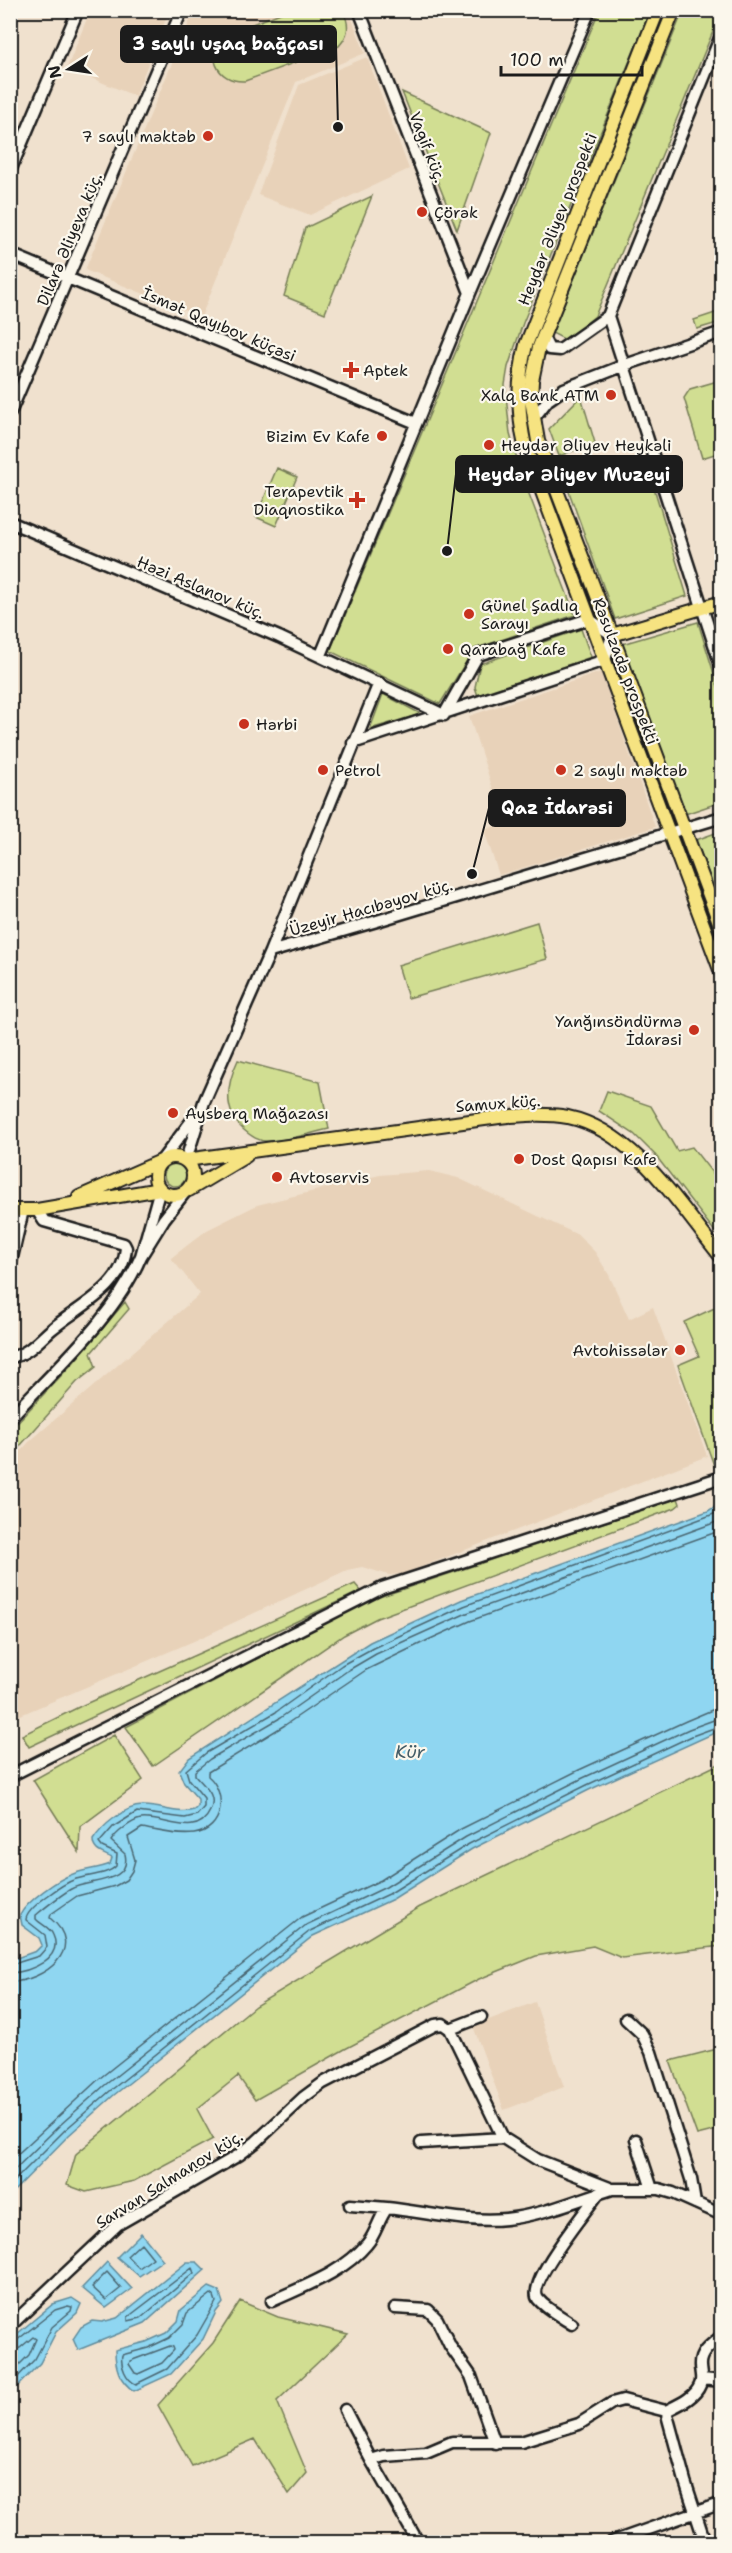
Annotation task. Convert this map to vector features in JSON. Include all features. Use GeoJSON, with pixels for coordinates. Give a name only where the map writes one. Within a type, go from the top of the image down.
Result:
{"type":"FeatureCollection","features":[{"type":"Feature","properties":{"kind":"main road","name":"Heydər Əliyev prospekti"},"geometry":{"type":"LineString","coordinates":[[525,446],[520,422],[518,383],[526,345],[658,10]]}},
{"type":"Feature","properties":{"kind":"main road","name":"Heydər Əliyev prospekti"},"geometry":{"type":"LineString","coordinates":[[538,441],[533,419],[532,381],[543,337],[674,10]]}},
{"type":"Feature","properties":{"kind":"main road","name":"Rəsulzadə prospekti"},"geometry":{"type":"LineString","coordinates":[[538,441],[722,930]]}},
{"type":"Feature","properties":{"kind":"main road","name":"Rəsulzadə prospekti"},"geometry":{"type":"LineString","coordinates":[[525,446],[722,975]]}},
{"type":"Feature","properties":{"kind":"main road"},"geometry":{"type":"LineString","coordinates":[[612,635],[722,602]]}},
{"type":"Feature","properties":{"kind":"main road","name":"Samux küç."},"geometry":{"type":"LineString","coordinates":[[186,1160],[499,1117],[527,1114],[568,1117],[600,1128],[635,1154],[722,1258]]}},
{"type":"Feature","properties":{"kind":"main road"},"geometry":{"type":"LineString","coordinates":[[161,1161],[155,1172],[156,1184],[170,1195],[186,1191],[255,1152]]}},
{"type":"Feature","properties":{"kind":"main road"},"geometry":{"type":"LineString","coordinates":[[61,1205],[176,1156],[190,1164],[194,1175],[186,1191]]}},
{"type":"Feature","properties":{"kind":"main road"},"geometry":{"type":"LineString","coordinates":[[17,1210],[37,1210],[160,1189]]}},
{"type":"Feature","properties":{"kind":"street"},"geometry":{"type":"LineString","coordinates":[[10,171],[78,10]]}},
{"type":"Feature","properties":{"kind":"street","name":"Dilarə Əliyeva küç."},"geometry":{"type":"LineString","coordinates":[[10,413],[182,10]]}},
{"type":"Feature","properties":{"kind":"street","name":"Vagif küç."},"geometry":{"type":"LineString","coordinates":[[359,10],[470,293]]}},
{"type":"Feature","properties":{"kind":"street"},"geometry":{"type":"LineString","coordinates":[[321,655],[470,293],[590,10]]}},
{"type":"Feature","properties":{"kind":"street"},"geometry":{"type":"LineString","coordinates":[[543,337],[549,349],[560,351],[608,316],[722,33]]}},
{"type":"Feature","properties":{"kind":"street","name":"İsmət Qayıbov küçəsi"},"geometry":{"type":"LineString","coordinates":[[10,254],[416,423]]}},
{"type":"Feature","properties":{"kind":"street"},"geometry":{"type":"LineString","coordinates":[[608,316],[722,669]]}},
{"type":"Feature","properties":{"kind":"street"},"geometry":{"type":"LineString","coordinates":[[533,419],[548,400],[557,393],[625,365],[722,332]]}},
{"type":"Feature","properties":{"kind":"street","name":"Həzi Aslanov küç."},"geometry":{"type":"LineString","coordinates":[[10,522],[321,655],[444,715]]}},
{"type":"Feature","properties":{"kind":"street"},"geometry":{"type":"LineString","coordinates":[[353,743],[444,715],[605,660],[612,635],[589,619],[478,655],[444,715]]}},
{"type":"Feature","properties":{"kind":"street"},"geometry":{"type":"LineString","coordinates":[[186,1160],[204,1102],[270,952],[379,683]]}},
{"type":"Feature","properties":{"kind":"street","name":"Üzeyir Hacıbəyov küç."},"geometry":{"type":"LineString","coordinates":[[270,952],[722,817]]}},
{"type":"Feature","properties":{"kind":"street"},"geometry":{"type":"LineString","coordinates":[[161,1161],[204,1102]]}},
{"type":"Feature","properties":{"kind":"street"},"geometry":{"type":"LineString","coordinates":[[141,1256],[160,1189]]}},
{"type":"Feature","properties":{"kind":"street"},"geometry":{"type":"LineString","coordinates":[[10,1418],[106,1314],[164,1219],[186,1191]]}},
{"type":"Feature","properties":{"kind":"street"},"geometry":{"type":"LineString","coordinates":[[10,1266],[17,1210]]}},
{"type":"Feature","properties":{"kind":"street"},"geometry":{"type":"LineString","coordinates":[[10,1357],[20,1356],[104,1290],[126,1255],[124,1244],[44,1221],[37,1210]]}},
{"type":"Feature","properties":{"kind":"street"},"geometry":{"type":"LineString","coordinates":[[10,1776],[382,1588],[722,1477]]}},
{"type":"Feature","properties":{"kind":"street","name":"Sarvan Salmanov küç."},"geometry":{"type":"LineString","coordinates":[[10,2326],[117,2225],[239,2155],[323,2083],[435,2025],[442,2024],[450,2029],[481,2017]]}},
{"type":"Feature","properties":{"kind":"street"},"geometry":{"type":"LineString","coordinates":[[626,2019],[642,2034],[651,2052],[691,2179],[695,2203]]}},
{"type":"Feature","properties":{"kind":"street"},"geometry":{"type":"LineString","coordinates":[[450,2029],[503,2138],[538,2160],[612,2189]]}},
{"type":"Feature","properties":{"kind":"street"},"geometry":{"type":"LineString","coordinates":[[421,2143],[503,2138]]}},
{"type":"Feature","properties":{"kind":"street"},"geometry":{"type":"LineString","coordinates":[[636,2140],[652,2189]]}},
{"type":"Feature","properties":{"kind":"street"},"geometry":{"type":"LineString","coordinates":[[350,2205],[484,2219],[505,2219],[532,2214],[612,2189],[652,2189],[674,2193],[722,2215]]}},
{"type":"Feature","properties":{"kind":"street"},"geometry":{"type":"LineString","coordinates":[[572,2324],[538,2299],[535,2290],[542,2273],[598,2194]]}},
{"type":"Feature","properties":{"kind":"street"},"geometry":{"type":"LineString","coordinates":[[272,2301],[342,2266],[367,2244],[378,2220],[387,2208]]}},
{"type":"Feature","properties":{"kind":"street"},"geometry":{"type":"LineString","coordinates":[[395,2308],[428,2310],[437,2319],[450,2346],[471,2376],[495,2443]]}},
{"type":"Feature","properties":{"kind":"street"},"geometry":{"type":"LineString","coordinates":[[371,2460],[384,2456],[426,2452],[452,2442],[521,2442],[579,2424],[612,2403],[623,2400],[666,2411],[693,2395],[702,2379],[701,2356],[722,2336]]}},
{"type":"Feature","properties":{"kind":"street"},"geometry":{"type":"LineString","coordinates":[[702,2379],[722,2381]]}},
{"type":"Feature","properties":{"kind":"street"},"geometry":{"type":"LineString","coordinates":[[345,2410],[418,2542]]}},
{"type":"Feature","properties":{"kind":"street"},"geometry":{"type":"LineString","coordinates":[[666,2411],[705,2542]]}},
{"type":"Feature","properties":{"kind":"street"},"geometry":{"type":"LineString","coordinates":[[612,2542],[722,2502]]}},
{"type":"Feature","properties":{"kind":"shaded area"},"geometry":{"type":"Polygon","coordinates":[[[159,10],[168,14],[135,96],[67,68],[90,11],[159,10]]]}},
{"type":"Feature","properties":{"kind":"shaded area","name":"7 saylı məktəb"},"geometry":{"type":"Polygon","coordinates":[[[194,11],[349,11],[365,53],[296,82],[201,317],[85,270],[194,11]]]}},
{"type":"Feature","properties":{"kind":"shaded area"},"geometry":{"type":"Polygon","coordinates":[[[367,57],[409,169],[310,215],[258,195],[299,85],[367,57]]]}},
{"type":"Feature","properties":{"kind":"shaded area","name":"2 saylı məktəb"},"geometry":{"type":"Polygon","coordinates":[[[601,672],[655,827],[499,875],[484,830],[504,823],[469,716],[601,672]]]}},
{"type":"Feature","properties":{"kind":"shaded area"},"geometry":{"type":"Polygon","coordinates":[[[429,1171],[458,1178],[578,1235],[595,1252],[609,1275],[629,1319],[653,1307],[707,1456],[403,1574],[389,1575],[362,1567],[347,1570],[194,1641],[11,1719],[11,1462],[29,1442],[200,1294],[171,1258],[207,1230],[257,1205],[380,1175],[429,1171]]]}},
{"type":"Feature","properties":{"kind":"shaded area"},"geometry":{"type":"Polygon","coordinates":[[[535,2002],[564,2087],[504,2110],[473,2026],[535,2002]]]}},
{"type":"Feature","properties":{"kind":"green space"},"geometry":{"type":"Polygon","coordinates":[[[288,10],[343,11],[347,21],[345,38],[339,46],[245,81],[227,77],[220,71],[216,65],[216,49],[227,34],[288,10]]]}},
{"type":"Feature","properties":{"kind":"green space"},"geometry":{"type":"Polygon","coordinates":[[[599,11],[650,11],[523,323],[508,367],[505,385],[510,434],[521,473],[575,615],[474,649],[440,704],[330,651],[599,11]]]}},
{"type":"Feature","properties":{"kind":"green space"},"geometry":{"type":"Polygon","coordinates":[[[683,11],[705,11],[719,17],[595,316],[566,340],[552,333],[683,11]]]}},
{"type":"Feature","properties":{"kind":"green space"},"geometry":{"type":"Polygon","coordinates":[[[402,92],[491,133],[457,230],[402,92]]]}},
{"type":"Feature","properties":{"kind":"green space"},"geometry":{"type":"Polygon","coordinates":[[[372,196],[325,313],[284,296],[305,228],[372,196]]]}},
{"type":"Feature","properties":{"kind":"green space"},"geometry":{"type":"Polygon","coordinates":[[[721,311],[721,322],[697,329],[694,320],[721,311]]]}},
{"type":"Feature","properties":{"kind":"green space"},"geometry":{"type":"Polygon","coordinates":[[[721,380],[721,394],[718,395],[721,407],[721,452],[702,458],[684,398],[690,389],[721,380]]]}},
{"type":"Feature","properties":{"kind":"green space"},"geometry":{"type":"Polygon","coordinates":[[[581,396],[595,443],[559,456],[549,429],[581,396]]]}},
{"type":"Feature","properties":{"kind":"green space"},"geometry":{"type":"Polygon","coordinates":[[[647,465],[687,596],[615,619],[568,489],[647,465]]]}},
{"type":"Feature","properties":{"kind":"green space"},"geometry":{"type":"Polygon","coordinates":[[[277,468],[297,477],[276,526],[256,517],[277,468]]]}},
{"type":"Feature","properties":{"kind":"green space"},"geometry":{"type":"Polygon","coordinates":[[[698,622],[721,696],[721,802],[685,814],[622,644],[698,622]]]}},
{"type":"Feature","properties":{"kind":"green space"},"geometry":{"type":"Polygon","coordinates":[[[581,629],[591,657],[478,696],[475,687],[480,664],[581,629]]]}},
{"type":"Feature","properties":{"kind":"green space"},"geometry":{"type":"Polygon","coordinates":[[[383,694],[421,714],[370,729],[383,694]]]}},
{"type":"Feature","properties":{"kind":"green space"},"geometry":{"type":"Polygon","coordinates":[[[722,831],[721,908],[696,840],[722,831]]]}},
{"type":"Feature","properties":{"kind":"green space"},"geometry":{"type":"Polygon","coordinates":[[[537,922],[547,959],[408,998],[398,965],[537,922]]]}},
{"type":"Feature","properties":{"kind":"green space"},"geometry":{"type":"Polygon","coordinates":[[[238,1060],[320,1082],[329,1129],[276,1141],[262,1141],[249,1134],[237,1122],[230,1106],[229,1087],[238,1060]]]}},
{"type":"Feature","properties":{"kind":"green space"},"geometry":{"type":"Polygon","coordinates":[[[607,1091],[651,1106],[677,1151],[692,1147],[717,1179],[719,1237],[656,1156],[634,1134],[599,1111],[607,1091]]]}},
{"type":"Feature","properties":{"kind":"green space"},"geometry":{"type":"Polygon","coordinates":[[[175,1164],[183,1167],[186,1175],[183,1183],[175,1186],[167,1183],[164,1175],[167,1167],[175,1164]]]}},
{"type":"Feature","properties":{"kind":"green space"},"geometry":{"type":"Polygon","coordinates":[[[125,1302],[129,1309],[91,1353],[96,1367],[77,1382],[11,1456],[11,1429],[73,1363],[125,1302]]]}},
{"type":"Feature","properties":{"kind":"green space"},"geometry":{"type":"Polygon","coordinates":[[[721,1305],[722,1469],[716,1471],[678,1365],[699,1356],[684,1322],[721,1305]]]}},
{"type":"Feature","properties":{"kind":"green space"},"geometry":{"type":"Polygon","coordinates":[[[678,1498],[680,1504],[675,1508],[377,1618],[344,1635],[153,1766],[126,1727],[367,1601],[678,1498]]]}},
{"type":"Feature","properties":{"kind":"green space"},"geometry":{"type":"Polygon","coordinates":[[[355,1584],[361,1591],[29,1747],[22,1735],[83,1705],[355,1584]]]}},
{"type":"Feature","properties":{"kind":"green space"},"geometry":{"type":"Polygon","coordinates":[[[114,1735],[143,1780],[80,1827],[79,1852],[33,1780],[114,1735]]]}},
{"type":"Feature","properties":{"kind":"green space"},"geometry":{"type":"Polygon","coordinates":[[[721,1763],[721,1946],[622,1958],[593,1946],[536,1956],[479,1979],[345,2049],[255,2100],[238,2076],[197,2109],[213,2139],[134,2181],[86,2192],[67,2185],[76,2154],[255,2006],[420,1907],[721,1763]]]}},
{"type":"Feature","properties":{"kind":"green space"},"geometry":{"type":"Polygon","coordinates":[[[721,2048],[721,2129],[697,2135],[670,2061],[721,2048]]]}},
{"type":"Feature","properties":{"kind":"green space"},"geometry":{"type":"Polygon","coordinates":[[[240,2301],[278,2317],[348,2334],[277,2401],[307,2473],[289,2494],[255,2439],[192,2466],[158,2405],[213,2343],[240,2301]]]}},
{"type":"Feature","properties":{"kind":"water","name":"Kür"},"geometry":{"type":"Polygon","coordinates":[[[721,1503],[721,1730],[589,1790],[472,1849],[393,1899],[313,1936],[114,2095],[69,2135],[11,2194],[11,1960],[36,1951],[42,1945],[39,1938],[22,1925],[20,1915],[36,1897],[59,1881],[78,1872],[110,1864],[112,1858],[99,1852],[93,1844],[93,1840],[102,1829],[121,1813],[135,1807],[194,1810],[198,1806],[198,1799],[184,1783],[179,1771],[189,1758],[370,1642],[461,1600],[708,1511],[721,1503]]]}},
{"type":"Feature","properties":{"kind":"water"},"geometry":{"type":"Polygon","coordinates":[[[141,2233],[163,2260],[139,2276],[117,2257],[141,2233]]]}},
{"type":"Feature","properties":{"kind":"water"},"geometry":{"type":"Polygon","coordinates":[[[107,2262],[132,2289],[106,2308],[82,2288],[107,2262]]]}},
{"type":"Feature","properties":{"kind":"water"},"geometry":{"type":"Polygon","coordinates":[[[187,2262],[197,2262],[205,2270],[145,2323],[78,2350],[73,2339],[81,2327],[92,2321],[102,2322],[117,2318],[187,2262]]]}},
{"type":"Feature","properties":{"kind":"water"},"geometry":{"type":"Polygon","coordinates":[[[209,2287],[219,2291],[223,2303],[203,2339],[171,2374],[134,2391],[119,2373],[115,2350],[146,2342],[166,2333],[178,2321],[181,2310],[209,2287]]]}},
{"type":"Feature","properties":{"kind":"water"},"geometry":{"type":"Polygon","coordinates":[[[72,2298],[81,2304],[77,2313],[56,2332],[40,2363],[11,2393],[11,2339],[53,2304],[72,2298]]]}},
{"type":"Feature","properties":{"kind":"place","name":"3 saylı uşaq bağçası"},"geometry":{"type":"Point","coordinates":[338,127]}},
{"type":"Feature","properties":{"kind":"place","name":"7 saylı məktəb"},"geometry":{"type":"Point","coordinates":[208,136]}},
{"type":"Feature","properties":{"kind":"place","name":"Çörək"},"geometry":{"type":"Point","coordinates":[422,212]}},
{"type":"Feature","properties":{"kind":"place","name":"Aptek"},"geometry":{"type":"Point","coordinates":[351,370]}},
{"type":"Feature","properties":{"kind":"place","name":"Xalq Bank ATM"},"geometry":{"type":"Point","coordinates":[611,395]}},
{"type":"Feature","properties":{"kind":"place","name":"Bizim Ev Kafe"},"geometry":{"type":"Point","coordinates":[382,436]}},
{"type":"Feature","properties":{"kind":"place","name":"Heydər Əliyev Heykəli"},"geometry":{"type":"Point","coordinates":[489,445]}},
{"type":"Feature","properties":{"kind":"place","name":"Terapevtik Diaqnostika"},"geometry":{"type":"Point","coordinates":[357,500]}},
{"type":"Feature","properties":{"kind":"place","name":"Heydər Əliyev Muzeyi"},"geometry":{"type":"Point","coordinates":[447,551]}},
{"type":"Feature","properties":{"kind":"place","name":"Günel Şadlıq Sarayı"},"geometry":{"type":"Point","coordinates":[469,614]}},
{"type":"Feature","properties":{"kind":"place","name":"Qarabağ Kafe"},"geometry":{"type":"Point","coordinates":[448,649]}},
{"type":"Feature","properties":{"kind":"place","name":"Hərbi"},"geometry":{"type":"Point","coordinates":[244,724]}},
{"type":"Feature","properties":{"kind":"place","name":"Petrol"},"geometry":{"type":"Point","coordinates":[323,770]}},
{"type":"Feature","properties":{"kind":"place","name":"2 saylı məktəb"},"geometry":{"type":"Point","coordinates":[561,770]}},
{"type":"Feature","properties":{"kind":"place","name":"Qaz İdarəsi"},"geometry":{"type":"Point","coordinates":[472,874]}},
{"type":"Feature","properties":{"kind":"place","name":"Yanğınsöndürmə İdarəsi"},"geometry":{"type":"Point","coordinates":[694,1030]}},
{"type":"Feature","properties":{"kind":"place","name":"Aysberq Mağazası"},"geometry":{"type":"Point","coordinates":[173,1113]}},
{"type":"Feature","properties":{"kind":"place","name":"Dost Qapısı Kafe"},"geometry":{"type":"Point","coordinates":[519,1159]}},
{"type":"Feature","properties":{"kind":"place","name":"Avtoservis"},"geometry":{"type":"Point","coordinates":[277,1177]}},
{"type":"Feature","properties":{"kind":"place","name":"Avtohissələr"},"geometry":{"type":"Point","coordinates":[680,1350]}}]}
